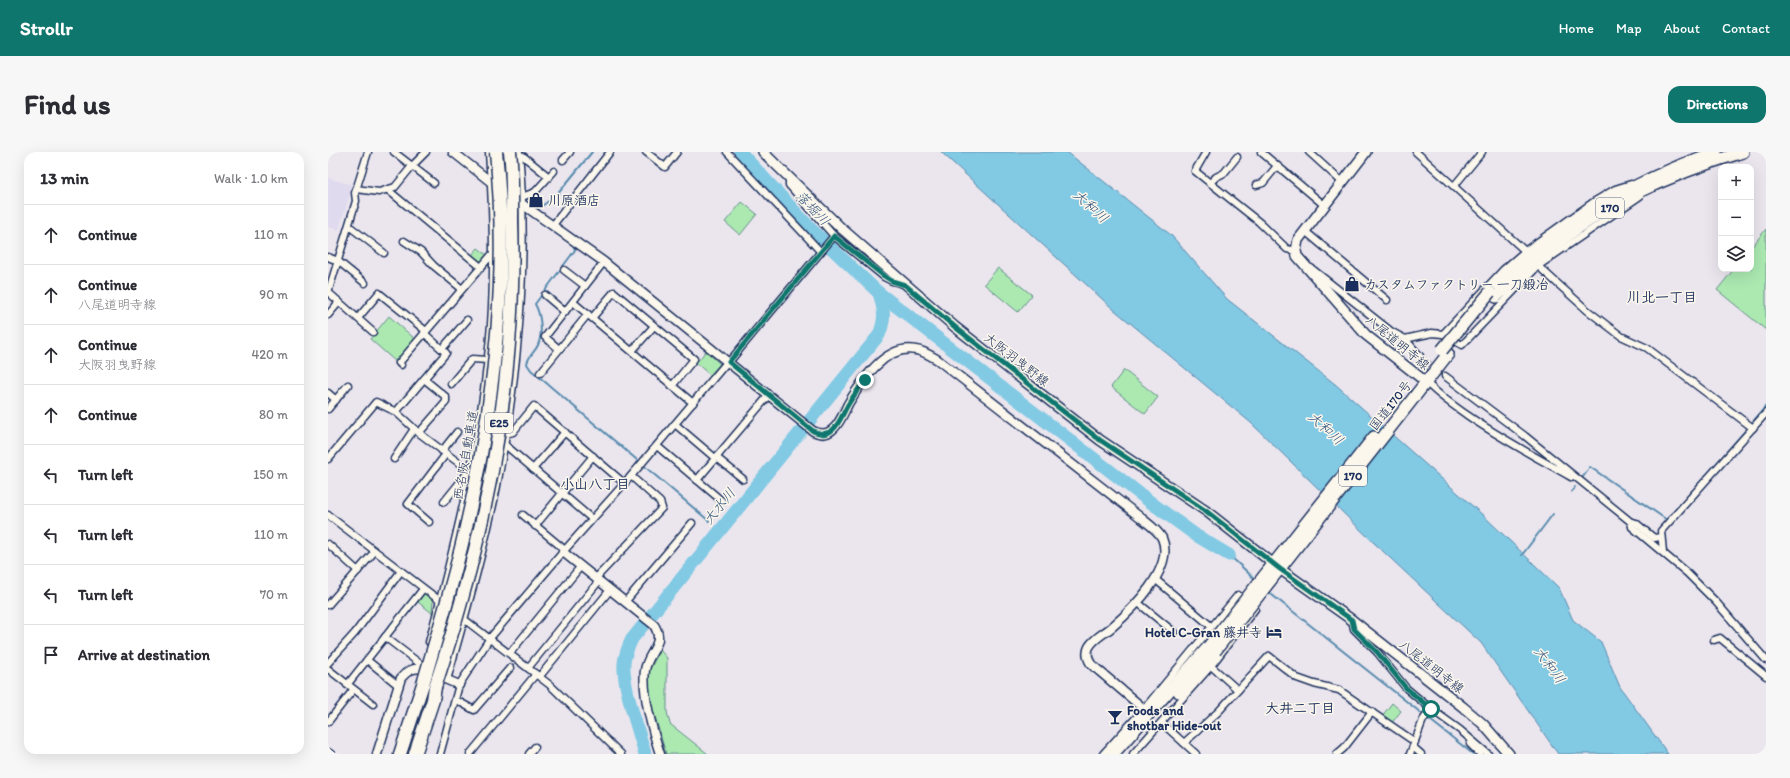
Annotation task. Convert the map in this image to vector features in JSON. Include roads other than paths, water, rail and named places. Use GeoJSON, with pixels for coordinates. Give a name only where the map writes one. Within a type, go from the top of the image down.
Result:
{"type":"FeatureCollection","features":[{"type":"Feature","properties":{"kind":"highway","name":"西名阪自動車道"},"geometry":{"type":"LineString","coordinates":[[400,754],[423,684],[452,586],[472,500],[491,385],[497,335],[500,282],[500,234],[496,152]]}},
{"type":"Feature","properties":{"kind":"highway","name":"国道170号"},"geometry":{"type":"LineString","coordinates":[[1122,754],[1157,718],[1445,352],[1493,295],[1530,255],[1559,232],[1611,199],[1716,152]]}},
{"type":"Feature","properties":{"kind":"highway","name":"国道170号"},"geometry":{"type":"LineString","coordinates":[[1655,180],[1743,152]]}},
{"type":"Feature","properties":{"kind":"highway","name":"E25"},"geometry":{"type":"LineString","coordinates":[[415,754],[433,700],[463,594],[481,522],[496,446],[509,348],[519,153]]}},
{"type":"Feature","properties":{"kind":"highway","name":"国道170号"},"geometry":{"type":"LineString","coordinates":[[1113,754],[1212,648]]}},
{"type":"Feature","properties":{"kind":"highway"},"geometry":{"type":"LineString","coordinates":[[422,754],[427,738],[433,700]]}},
{"type":"Feature","properties":{"kind":"main road","name":"大阪羽曳野線"},"geometry":{"type":"LineString","coordinates":[[763,152],[841,228],[961,332],[1100,440],[1280,562]]}},
{"type":"Feature","properties":{"kind":"main road"},"geometry":{"type":"LineString","coordinates":[[1297,255],[1298,240],[1366,152]]}},
{"type":"Feature","properties":{"kind":"main road","name":"八尾道明寺線"},"geometry":{"type":"LineString","coordinates":[[1297,255],[1366,335],[1424,380]]}},
{"type":"Feature","properties":{"kind":"main road","name":"八尾道明寺線"},"geometry":{"type":"LineString","coordinates":[[1280,562],[1463,707],[1483,724],[1510,754]]}},
{"type":"Feature","properties":{"kind":"street"},"geometry":{"type":"LineString","coordinates":[[368,152],[356,189],[356,201],[349,226],[328,292],[373,332]]}},
{"type":"Feature","properties":{"kind":"street"},"geometry":{"type":"LineString","coordinates":[[394,152],[434,183]]}},
{"type":"Feature","properties":{"kind":"street"},"geometry":{"type":"LineString","coordinates":[[356,189],[379,192],[394,187],[426,152]]}},
{"type":"Feature","properties":{"kind":"street"},"geometry":{"type":"LineString","coordinates":[[453,152],[491,182],[522,200],[535,212],[604,262],[819,434],[826,433],[836,426],[855,393],[881,362],[889,355],[898,351],[909,349],[918,350],[938,360],[1156,530],[1161,538],[1164,548],[1164,559],[1155,579],[1123,618],[1093,641],[1087,652],[1091,664],[1144,709]]}},
{"type":"Feature","properties":{"kind":"street"},"geometry":{"type":"LineString","coordinates":[[422,667],[457,537],[470,472],[488,360],[494,252],[490,152]]}},
{"type":"Feature","properties":{"kind":"street"},"geometry":{"type":"LineString","coordinates":[[553,225],[610,152]]}},
{"type":"Feature","properties":{"kind":"street"},"geometry":{"type":"LineString","coordinates":[[646,152],[665,167],[677,152]]}},
{"type":"Feature","properties":{"kind":"street"},"geometry":{"type":"LineString","coordinates":[[727,152],[821,251]]}},
{"type":"Feature","properties":{"kind":"street"},"geometry":{"type":"LineString","coordinates":[[1206,152],[1195,170],[1259,222],[1287,249],[1297,255],[1392,332],[1405,338],[1420,356]]}},
{"type":"Feature","properties":{"kind":"street"},"geometry":{"type":"LineString","coordinates":[[1261,152],[1324,205]]}},
{"type":"Feature","properties":{"kind":"street"},"geometry":{"type":"LineString","coordinates":[[1309,152],[1342,182]]}},
{"type":"Feature","properties":{"kind":"street"},"geometry":{"type":"LineString","coordinates":[[1416,152],[1525,251]]}},
{"type":"Feature","properties":{"kind":"street"},"geometry":{"type":"LineString","coordinates":[[1454,186],[1482,152]]}},
{"type":"Feature","properties":{"kind":"street"},"geometry":{"type":"LineString","coordinates":[[519,153],[549,177]]}},
{"type":"Feature","properties":{"kind":"street"},"geometry":{"type":"LineString","coordinates":[[447,680],[484,541],[506,434],[515,372],[524,254],[519,153]]}},
{"type":"Feature","properties":{"kind":"street"},"geometry":{"type":"LineString","coordinates":[[1210,183],[1224,172],[1237,157]]}},
{"type":"Feature","properties":{"kind":"street"},"geometry":{"type":"LineString","coordinates":[[1256,184],[1263,183],[1278,166]]}},
{"type":"Feature","properties":{"kind":"street"},"geometry":{"type":"LineString","coordinates":[[522,200],[535,192],[554,171]]}},
{"type":"Feature","properties":{"kind":"street"},"geometry":{"type":"LineString","coordinates":[[789,178],[789,185],[832,238],[884,276],[892,281],[905,285]]}},
{"type":"Feature","properties":{"kind":"street"},"geometry":{"type":"LineString","coordinates":[[1443,334],[1503,270],[1525,251],[1569,219],[1615,189],[1655,180]]}},
{"type":"Feature","properties":{"kind":"street"},"geometry":{"type":"LineString","coordinates":[[1405,338],[1432,333],[1443,334],[1462,345],[1538,266],[1655,180]]}},
{"type":"Feature","properties":{"kind":"street"},"geometry":{"type":"LineString","coordinates":[[388,190],[481,267]]}},
{"type":"Feature","properties":{"kind":"street"},"geometry":{"type":"LineString","coordinates":[[349,226],[384,253]]}},
{"type":"Feature","properties":{"kind":"street"},"geometry":{"type":"LineString","coordinates":[[1305,231],[1387,300]]}},
{"type":"Feature","properties":{"kind":"street"},"geometry":{"type":"LineString","coordinates":[[440,754],[459,685],[490,638],[564,551],[643,463],[832,238]]}},
{"type":"Feature","properties":{"kind":"street"},"geometry":{"type":"LineString","coordinates":[[404,241],[421,252],[434,266],[462,289]]}},
{"type":"Feature","properties":{"kind":"street"},"geometry":{"type":"LineString","coordinates":[[401,365],[399,363],[494,252]]}},
{"type":"Feature","properties":{"kind":"street"},"geometry":{"type":"LineString","coordinates":[[328,257],[338,261],[365,283]]}},
{"type":"Feature","properties":{"kind":"street"},"geometry":{"type":"LineString","coordinates":[[559,349],[545,337],[604,262]]}},
{"type":"Feature","properties":{"kind":"street"},"geometry":{"type":"LineString","coordinates":[[1538,266],[1587,310],[1621,336],[1647,348],[1753,428]]}},
{"type":"Feature","properties":{"kind":"street"},"geometry":{"type":"LineString","coordinates":[[564,270],[585,286]]}},
{"type":"Feature","properties":{"kind":"street"},"geometry":{"type":"LineString","coordinates":[[540,373],[559,349],[614,292],[694,359],[672,386]]}},
{"type":"Feature","properties":{"kind":"street"},"geometry":{"type":"LineString","coordinates":[[358,318],[379,293],[425,332],[446,353],[396,412]]}},
{"type":"Feature","properties":{"kind":"street"},"geometry":{"type":"LineString","coordinates":[[545,295],[565,312]]}},
{"type":"Feature","properties":{"kind":"street"},"geometry":{"type":"LineString","coordinates":[[328,315],[339,302]]}},
{"type":"Feature","properties":{"kind":"street"},"geometry":{"type":"LineString","coordinates":[[573,302],[693,403]]}},
{"type":"Feature","properties":{"kind":"street"},"geometry":{"type":"LineString","coordinates":[[442,349],[467,320]]}},
{"type":"Feature","properties":{"kind":"street"},"geometry":{"type":"LineString","coordinates":[[632,351],[654,326]]}},
{"type":"Feature","properties":{"kind":"street"},"geometry":{"type":"LineString","coordinates":[[452,384],[472,359],[488,360]]}},
{"type":"Feature","properties":{"kind":"street"},"geometry":{"type":"LineString","coordinates":[[1444,376],[1536,445],[1631,522],[1636,523],[1654,538],[1661,537]]}},
{"type":"Feature","properties":{"kind":"street"},"geometry":{"type":"LineString","coordinates":[[394,459],[416,431],[446,402],[446,397],[424,379]]}},
{"type":"Feature","properties":{"kind":"street"},"geometry":{"type":"LineString","coordinates":[[1424,380],[1433,390],[1451,404],[1488,429],[1581,483]]}},
{"type":"Feature","properties":{"kind":"street"},"geometry":{"type":"LineString","coordinates":[[328,409],[348,385]]}},
{"type":"Feature","properties":{"kind":"street"},"geometry":{"type":"LineString","coordinates":[[328,393],[336,400]]}},
{"type":"Feature","properties":{"kind":"street"},"geometry":{"type":"LineString","coordinates":[[697,480],[769,395]]}},
{"type":"Feature","properties":{"kind":"street"},"geometry":{"type":"LineString","coordinates":[[328,459],[376,402],[396,412],[416,431],[470,472]]}},
{"type":"Feature","properties":{"kind":"street"},"geometry":{"type":"LineString","coordinates":[[506,434],[512,432],[534,406],[625,484]]}},
{"type":"Feature","properties":{"kind":"street"},"geometry":{"type":"LineString","coordinates":[[1663,552],[1661,537],[1662,531],[1766,413]]}},
{"type":"Feature","properties":{"kind":"street"},"geometry":{"type":"LineString","coordinates":[[675,424],[743,479]]}},
{"type":"Feature","properties":{"kind":"street"},"geometry":{"type":"LineString","coordinates":[[429,522],[408,504],[457,432]]}},
{"type":"Feature","properties":{"kind":"street"},"geometry":{"type":"LineString","coordinates":[[533,469],[565,432]]}},
{"type":"Feature","properties":{"kind":"street"},"geometry":{"type":"LineString","coordinates":[[504,444],[592,520]]}},
{"type":"Feature","properties":{"kind":"street"},"geometry":{"type":"LineString","coordinates":[[657,446],[722,501]]}},
{"type":"Feature","properties":{"kind":"street"},"geometry":{"type":"LineString","coordinates":[[535,526],[593,456]]}},
{"type":"Feature","properties":{"kind":"street"},"geometry":{"type":"LineString","coordinates":[[444,502],[470,472]]}},
{"type":"Feature","properties":{"kind":"street"},"geometry":{"type":"LineString","coordinates":[[528,668],[597,579],[662,508],[660,502],[631,476]]}},
{"type":"Feature","properties":{"kind":"street"},"geometry":{"type":"LineString","coordinates":[[328,515],[440,602],[538,675],[621,754]]}},
{"type":"Feature","properties":{"kind":"street"},"geometry":{"type":"LineString","coordinates":[[523,515],[581,566],[652,623],[658,631],[659,636],[646,663],[645,692],[660,754]]}},
{"type":"Feature","properties":{"kind":"street"},"geometry":{"type":"LineString","coordinates":[[1631,522],[1632,527],[1687,573],[1716,602],[1766,660]]}},
{"type":"Feature","properties":{"kind":"street"},"geometry":{"type":"LineString","coordinates":[[625,602],[692,523]]}},
{"type":"Feature","properties":{"kind":"street"},"geometry":{"type":"LineString","coordinates":[[328,544],[358,570]]}},
{"type":"Feature","properties":{"kind":"street"},"geometry":{"type":"LineString","coordinates":[[328,605],[375,551]]}},
{"type":"Feature","properties":{"kind":"street"},"geometry":{"type":"LineString","coordinates":[[510,653],[581,566]]}},
{"type":"Feature","properties":{"kind":"street"},"geometry":{"type":"LineString","coordinates":[[328,663],[355,633],[401,571]]}},
{"type":"Feature","properties":{"kind":"street"},"geometry":{"type":"LineString","coordinates":[[1155,579],[1212,627]]}},
{"type":"Feature","properties":{"kind":"street"},"geometry":{"type":"LineString","coordinates":[[347,685],[422,588]]}},
{"type":"Feature","properties":{"kind":"street"},"geometry":{"type":"LineString","coordinates":[[470,754],[610,590]]}},
{"type":"Feature","properties":{"kind":"street"},"geometry":{"type":"LineString","coordinates":[[1103,754],[1144,709],[1238,595],[1256,610],[1211,666],[1133,754]]}},
{"type":"Feature","properties":{"kind":"street"},"geometry":{"type":"LineString","coordinates":[[1137,602],[1174,632]]}},
{"type":"Feature","properties":{"kind":"street"},"geometry":{"type":"LineString","coordinates":[[1352,620],[1354,629],[1377,652],[1428,713],[1480,754]]}},
{"type":"Feature","properties":{"kind":"street"},"geometry":{"type":"LineString","coordinates":[[385,637],[422,667],[459,685]]}},
{"type":"Feature","properties":{"kind":"street"},"geometry":{"type":"LineString","coordinates":[[1714,640],[1720,638],[1766,676]]}},
{"type":"Feature","properties":{"kind":"street"},"geometry":{"type":"LineString","coordinates":[[1184,743],[1219,711],[1269,656],[1297,678],[1338,690],[1372,712],[1414,744],[1421,754]]}},
{"type":"Feature","properties":{"kind":"street"},"geometry":{"type":"LineString","coordinates":[[367,660],[399,686]]}},
{"type":"Feature","properties":{"kind":"street"},"geometry":{"type":"LineString","coordinates":[[1211,666],[1238,690]]}},
{"type":"Feature","properties":{"kind":"street"},"geometry":{"type":"LineString","coordinates":[[377,754],[401,678],[405,673],[422,667]]}},
{"type":"Feature","properties":{"kind":"street"},"geometry":{"type":"LineString","coordinates":[[456,700],[474,710],[510,668]]}},
{"type":"Feature","properties":{"kind":"street"},"geometry":{"type":"LineString","coordinates":[[328,669],[353,690],[373,704]]}},
{"type":"Feature","properties":{"kind":"street"},"geometry":{"type":"LineString","coordinates":[[328,722],[353,690]]}},
{"type":"Feature","properties":{"kind":"street"},"geometry":{"type":"LineString","coordinates":[[1337,754],[1344,748],[1372,712]]}},
{"type":"Feature","properties":{"kind":"street"},"geometry":{"type":"LineString","coordinates":[[1410,754],[1428,713]]}},
{"type":"Feature","properties":{"kind":"street"},"geometry":{"type":"LineString","coordinates":[[1428,713],[1460,730],[1488,754]]}},
{"type":"Feature","properties":{"kind":"street"},"geometry":{"type":"LineString","coordinates":[[1162,723],[1196,754]]}},
{"type":"Feature","properties":{"kind":"street"},"geometry":{"type":"LineString","coordinates":[[529,754],[535,747]]}},
{"type":"Feature","properties":{"kind":"water","name":"大和川"},"geometry":{"type":"Polygon","coordinates":[[[941,152],[1067,152],[1171,235],[1227,299],[1335,384],[1485,517],[1559,588],[1573,620],[1601,642],[1620,687],[1668,754],[1558,754],[1481,643],[1373,542],[1251,423],[1112,308],[941,152]]]}},
{"type":"Feature","properties":{"kind":"waterway"},"geometry":{"type":"LineString","coordinates":[[536,210],[556,196],[592,152]]}},
{"type":"Feature","properties":{"kind":"waterway","name":"落堀川"},"geometry":{"type":"LineString","coordinates":[[740,152],[811,229],[879,293],[1153,504],[1197,536],[1229,555]]}},
{"type":"Feature","properties":{"kind":"waterway"},"geometry":{"type":"LineString","coordinates":[[573,245],[575,250],[535,304],[540,319],[540,340],[527,364],[531,370],[709,521]]}},
{"type":"Feature","properties":{"kind":"waterway","name":"大水川"},"geometry":{"type":"LineString","coordinates":[[645,754],[628,695],[624,672],[625,657],[632,639],[879,335],[883,324],[884,314],[879,293]]}},
{"type":"Feature","properties":{"kind":"waterway"},"geometry":{"type":"LineString","coordinates":[[1752,423],[1766,406]]}},
{"type":"Feature","properties":{"kind":"waterway"},"geometry":{"type":"LineString","coordinates":[[1689,495],[1745,431]]}},
{"type":"Feature","properties":{"kind":"waterway"},"geometry":{"type":"LineString","coordinates":[[1583,477],[1590,467],[1667,520]]}},
{"type":"Feature","properties":{"kind":"waterway"},"geometry":{"type":"LineString","coordinates":[[1571,492],[1575,487]]}},
{"type":"Feature","properties":{"kind":"waterway"},"geometry":{"type":"LineString","coordinates":[[1522,555],[1553,514]]}},
{"type":"Feature","properties":{"kind":"waterway","name":"落堀川"},"geometry":{"type":"LineString","coordinates":[[1229,555],[1257,581]]}},
{"type":"Feature","properties":{"kind":"waterway","name":"落堀川"},"geometry":{"type":"LineString","coordinates":[[1267,591],[1473,754]]}},
{"type":"Feature","properties":{"kind":"tunnel"},"geometry":{"type":"LineString","coordinates":[[1420,356],[1445,376]]}},
{"type":"Feature","properties":{"kind":"place","name":"川原酒店"},"geometry":{"type":"Point","coordinates":[536,200]}},
{"type":"Feature","properties":{"kind":"place","name":"カスタムファクトリー 一刀鍛冶"},"geometry":{"type":"Point","coordinates":[1352,284]}},
{"type":"Feature","properties":{"kind":"place","name":"Hotel C-Gran 藤井寺"},"geometry":{"type":"Point","coordinates":[1274,632]}},
{"type":"Feature","properties":{"kind":"place","name":"Foods and shotbar Hide-out"},"geometry":{"type":"Point","coordinates":[1115,717]}},
{"type":"Feature","properties":{"kind":"district","name":"川北一丁目"},"geometry":{"type":"Point","coordinates":[1662,297]}},
{"type":"Feature","properties":{"kind":"district","name":"小山八丁目"},"geometry":{"type":"Point","coordinates":[595,484]}},
{"type":"Feature","properties":{"kind":"district","name":"大井二丁目"},"geometry":{"type":"Point","coordinates":[1300,708]}}]}
